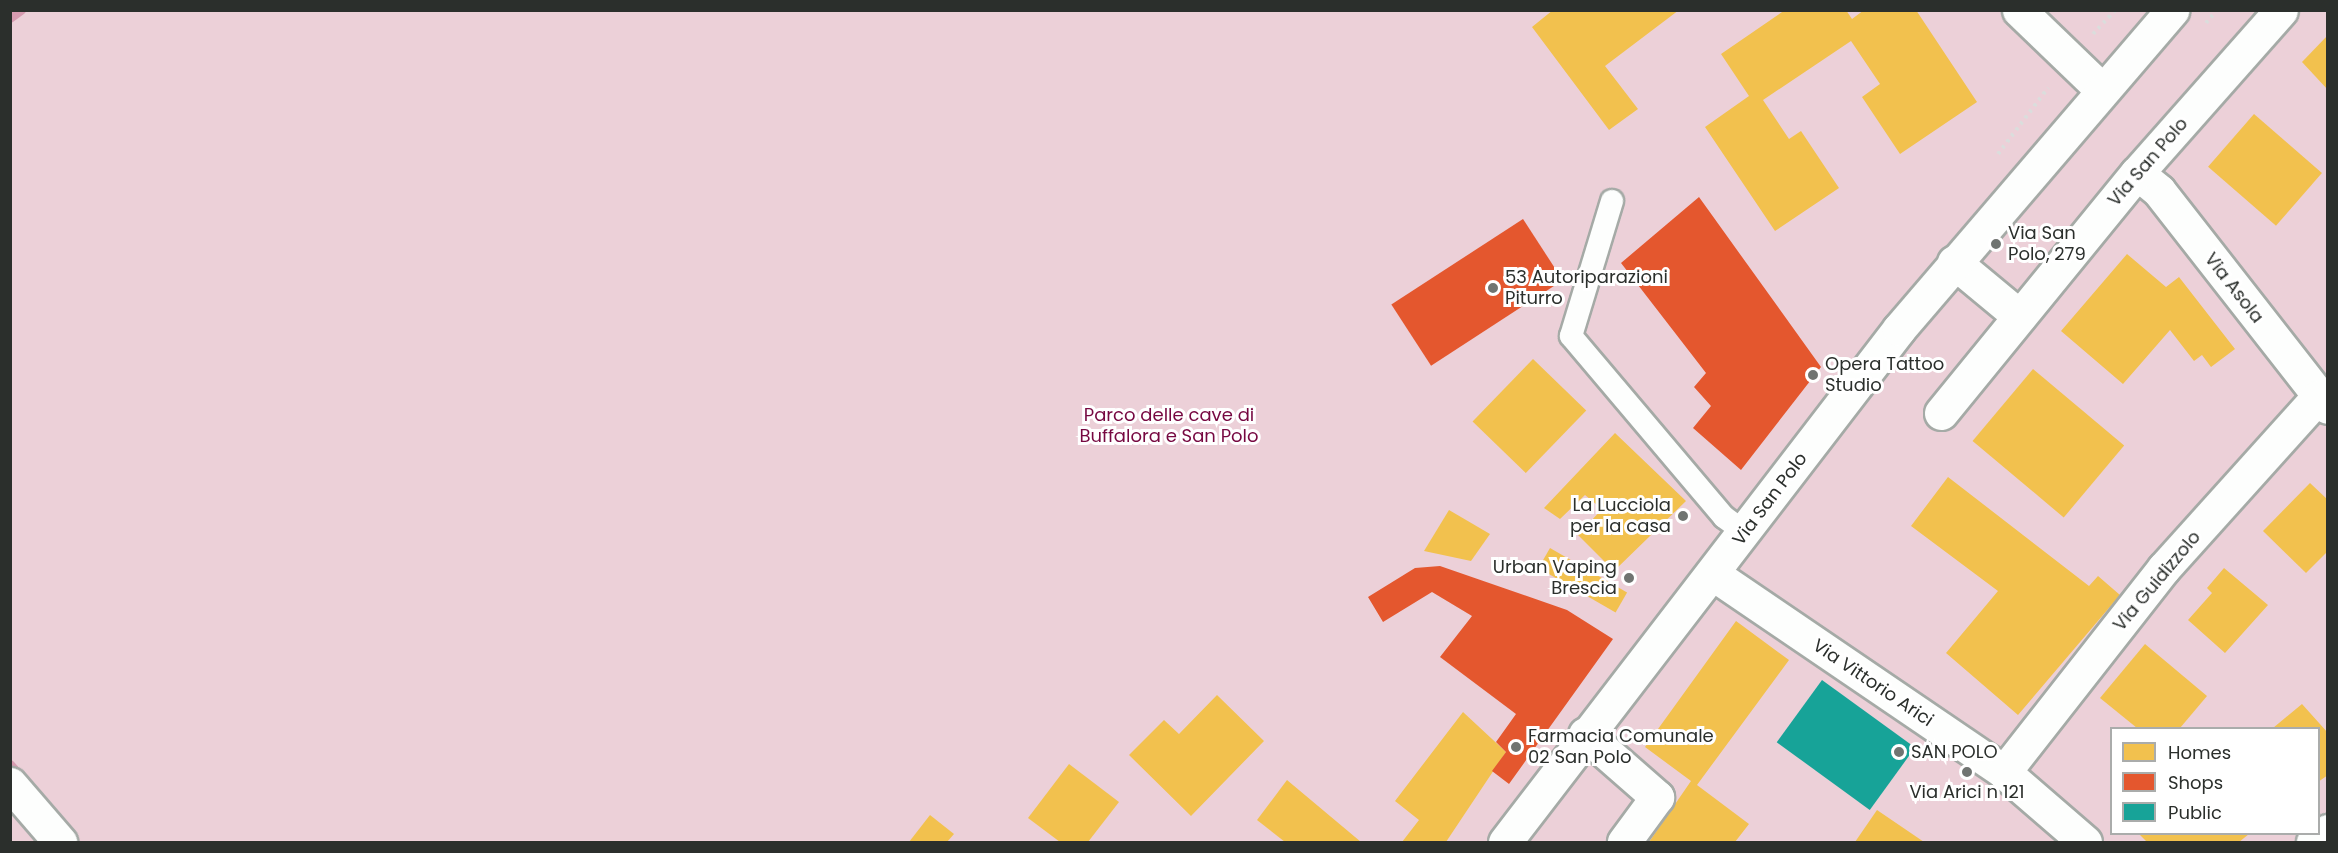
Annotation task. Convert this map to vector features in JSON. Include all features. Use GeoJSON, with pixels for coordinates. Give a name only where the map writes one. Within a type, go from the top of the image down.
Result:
{"type":"FeatureCollection","features":[{"type":"Feature","properties":{"kind":"street"},"geometry":{"type":"LineString","coordinates":[[2019,10],[2100,88]]}},
{"type":"Feature","properties":{"kind":"street","name":"Via San Polo"},"geometry":{"type":"LineString","coordinates":[[1505,843],[1585,734],[1713,574],[1954,262],[2100,88],[2172,10]]}},
{"type":"Feature","properties":{"kind":"street","name":"Via San Polo"},"geometry":{"type":"LineString","coordinates":[[1941,413],[2137,173],[2281,10]]}},
{"type":"Feature","properties":{"kind":"street","name":"Via Asola"},"geometry":{"type":"LineString","coordinates":[[2137,173],[2159,191],[2323,402]]}},
{"type":"Feature","properties":{"kind":"street"},"geometry":{"type":"LineString","coordinates":[[1954,262],[2019,316]]}},
{"type":"Feature","properties":{"kind":"street","name":"Via Guidizzolo"},"geometry":{"type":"LineString","coordinates":[[2004,772],[2164,568],[2323,402]]}},
{"type":"Feature","properties":{"kind":"street","name":"Via Vittorio Arici"},"geometry":{"type":"LineString","coordinates":[[1713,574],[2004,772],[2085,843]]}},
{"type":"Feature","properties":{"kind":"street"},"geometry":{"type":"LineString","coordinates":[[1585,734],[1657,797],[1624,843]]}},
{"type":"Feature","properties":{"kind":"street"},"geometry":{"type":"LineString","coordinates":[[10,784],[60,843]]}},
{"type":"Feature","properties":{"kind":"street"},"geometry":{"type":"LineString","coordinates":[[2313,843],[2328,831]]}},
{"type":"Feature","properties":{"kind":"lane"},"geometry":{"type":"LineString","coordinates":[[1612,201],[1571,336],[1724,517],[1745,532]]}},
{"type":"Feature","properties":{"kind":"green space","name":"Parco delle cave di Buffalora e San Polo"},"geometry":{"type":"Polygon","coordinates":[[[10,11],[2327,11],[2327,842],[11,842],[10,11]]]}},
{"type":"Feature","properties":{"kind":"building: Homes"},"geometry":{"type":"Polygon","coordinates":[[[1553,10],[1679,10],[1605,66],[1638,109],[1609,130],[1532,27],[1553,10]]]}},
{"type":"Feature","properties":{"kind":"building: Homes"},"geometry":{"type":"Polygon","coordinates":[[[1785,10],[1846,10],[1852,19],[1864,10],[1916,10],[1977,102],[1900,154],[1862,97],[1880,84],[1851,41],[1763,100],[1789,139],[1801,131],[1839,188],[1775,231],[1705,127],[1749,96],[1721,54],[1785,10]]]}},
{"type":"Feature","properties":{"kind":"building: Homes"},"geometry":{"type":"Polygon","coordinates":[[[2328,35],[2328,90],[2302,62],[2328,35]]]}},
{"type":"Feature","properties":{"kind":"building: Homes"},"geometry":{"type":"Polygon","coordinates":[[[2254,114],[2322,173],[2276,226],[2208,167],[2254,114]]]}},
{"type":"Feature","properties":{"kind":"building: Homes"},"geometry":{"type":"Polygon","coordinates":[[[2127,254],[2166,287],[2179,277],[2235,349],[2211,367],[2202,355],[2194,361],[2170,330],[2123,384],[2061,331],[2127,254]]]}},
{"type":"Feature","properties":{"kind":"building: Homes"},"geometry":{"type":"Polygon","coordinates":[[[1533,359],[1586,410],[1526,473],[1473,422],[1533,359]]]}},
{"type":"Feature","properties":{"kind":"building: Homes"},"geometry":{"type":"Polygon","coordinates":[[[2033,369],[2124,445],[2064,517],[1973,441],[2033,369]]]}},
{"type":"Feature","properties":{"kind":"building: Homes"},"geometry":{"type":"Polygon","coordinates":[[[1615,433],[1686,501],[1614,571],[1578,535],[1602,509],[1585,495],[1560,519],[1544,508],[1615,433]]]}},
{"type":"Feature","properties":{"kind":"building: Homes"},"geometry":{"type":"Polygon","coordinates":[[[1948,477],[2089,586],[2098,576],[2120,595],[2018,715],[1946,653],[1998,591],[1911,526],[1948,477]]]}},
{"type":"Feature","properties":{"kind":"building: Homes"},"geometry":{"type":"Polygon","coordinates":[[[2310,483],[2328,500],[2328,551],[2306,573],[2263,531],[2310,483]]]}},
{"type":"Feature","properties":{"kind":"building: Homes"},"geometry":{"type":"Polygon","coordinates":[[[1449,510],[1490,534],[1471,561],[1424,551],[1449,510]]]}},
{"type":"Feature","properties":{"kind":"building: Homes"},"geometry":{"type":"Polygon","coordinates":[[[1550,548],[1627,592],[1616,612],[1538,568],[1550,548]]]}},
{"type":"Feature","properties":{"kind":"building: Homes"},"geometry":{"type":"Polygon","coordinates":[[[2224,568],[2268,605],[2225,653],[2188,620],[2212,593],[2207,588],[2224,568]]]}},
{"type":"Feature","properties":{"kind":"building: Homes"},"geometry":{"type":"Polygon","coordinates":[[[1736,621],[1789,660],[1697,785],[1749,824],[1735,842],[1649,842],[1691,781],[1645,747],[1736,621]]]}},
{"type":"Feature","properties":{"kind":"building: Homes"},"geometry":{"type":"Polygon","coordinates":[[[2145,644],[2207,696],[2181,727],[2136,727],[2100,698],[2145,644]]]}},
{"type":"Feature","properties":{"kind":"building: Homes"},"geometry":{"type":"Polygon","coordinates":[[[1217,695],[1264,741],[1191,816],[1129,755],[1164,720],[1179,734],[1217,695]]]}},
{"type":"Feature","properties":{"kind":"building: Homes"},"geometry":{"type":"Polygon","coordinates":[[[2302,704],[2328,733],[2328,775],[2320,781],[2320,727],[2274,727],[2302,704]]]}},
{"type":"Feature","properties":{"kind":"building: Homes"},"geometry":{"type":"Polygon","coordinates":[[[1463,712],[1506,752],[1446,842],[1402,842],[1419,820],[1395,801],[1463,712]]]}},
{"type":"Feature","properties":{"kind":"building: Homes"},"geometry":{"type":"Polygon","coordinates":[[[1069,764],[1119,802],[1088,842],[1060,842],[1028,818],[1069,764]]]}},
{"type":"Feature","properties":{"kind":"building: Homes"},"geometry":{"type":"Polygon","coordinates":[[[1287,780],[1361,842],[1285,842],[1257,820],[1287,780]]]}},
{"type":"Feature","properties":{"kind":"building: Homes"},"geometry":{"type":"Polygon","coordinates":[[[1877,810],[1924,842],[1855,842],[1877,810]]]}},
{"type":"Feature","properties":{"kind":"building: Homes"},"geometry":{"type":"Polygon","coordinates":[[[930,815],[954,834],[947,842],[909,842],[930,815]]]}},
{"type":"Feature","properties":{"kind":"building: Homes"},"geometry":{"type":"Polygon","coordinates":[[[2140,835],[2248,835],[2239,842],[2147,842],[2140,835]]]}},
{"type":"Feature","properties":{"kind":"building: Shops"},"geometry":{"type":"Polygon","coordinates":[[[1699,197],[1821,367],[1741,470],[1693,428],[1711,406],[1694,387],[1706,373],[1621,263],[1699,197]]]}},
{"type":"Feature","properties":{"kind":"building: Shops"},"geometry":{"type":"Polygon","coordinates":[[[1523,219],[1563,280],[1431,366],[1391,305],[1523,219]]]}},
{"type":"Feature","properties":{"kind":"building: Shops"},"geometry":{"type":"Polygon","coordinates":[[[1440,566],[1567,610],[1613,639],[1509,784],[1492,771],[1506,752],[1496,742],[1516,714],[1440,657],[1472,616],[1432,592],[1383,622],[1368,597],[1415,568],[1440,566]]]}},
{"type":"Feature","properties":{"kind":"building: Public"},"geometry":{"type":"Polygon","coordinates":[[[1822,680],[1915,748],[1870,810],[1777,742],[1822,680]]]}},
{"type":"Feature","properties":{"kind":"waterway"},"geometry":{"type":"LineString","coordinates":[[10,18],[21,10]]}},
{"type":"Feature","properties":{"kind":"waterway"},"geometry":{"type":"LineString","coordinates":[[10,765],[22,779]]}},
{"type":"Feature","properties":{"kind":"place","name":"Via San Polo, 279"},"geometry":{"type":"Point","coordinates":[1996,244]}},
{"type":"Feature","properties":{"kind":"place","name":"53 Autoriparazioni Piturro"},"geometry":{"type":"Point","coordinates":[1493,288]}},
{"type":"Feature","properties":{"kind":"place","name":"Opera Tattoo Studio"},"geometry":{"type":"Point","coordinates":[1813,375]}},
{"type":"Feature","properties":{"kind":"place","name":"La Lucciola per la casa"},"geometry":{"type":"Point","coordinates":[1683,516]}},
{"type":"Feature","properties":{"kind":"place","name":"Urban Vaping Brescia"},"geometry":{"type":"Point","coordinates":[1629,578]}},
{"type":"Feature","properties":{"kind":"place","name":"Farmacia Comunale 02 San Polo"},"geometry":{"type":"Point","coordinates":[1516,747]}},
{"type":"Feature","properties":{"kind":"place","name":"SAN POLO"},"geometry":{"type":"Point","coordinates":[1899,752]}},
{"type":"Feature","properties":{"kind":"place","name":"Via Arici n 121"},"geometry":{"type":"Point","coordinates":[1967,772]}}]}
